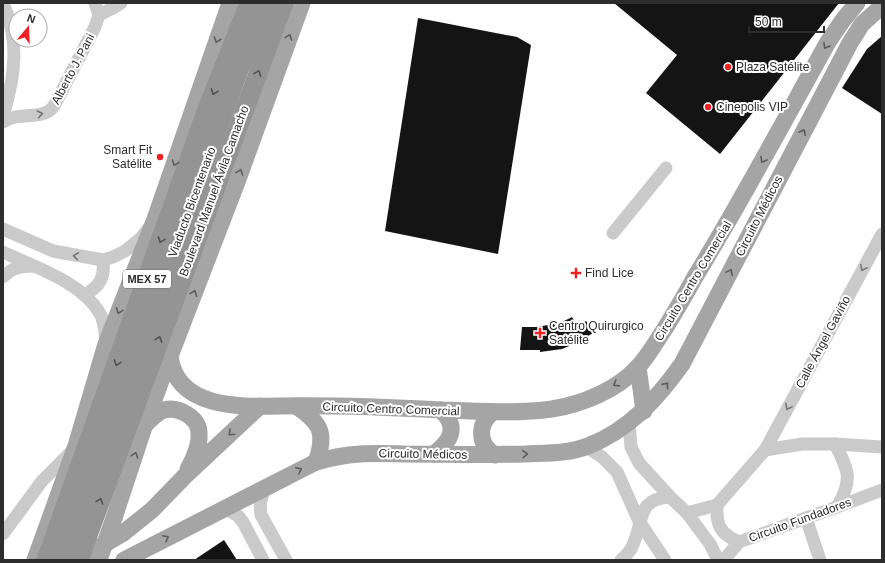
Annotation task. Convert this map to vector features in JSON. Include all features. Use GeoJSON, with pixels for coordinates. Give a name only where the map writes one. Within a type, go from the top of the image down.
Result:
{"type":"FeatureCollection","features":[{"type":"Feature","properties":{"kind":"highway","name":"MEX 57"},"geometry":{"type":"LineString","coordinates":[[60,558],[206,112],[249,3]]}},
{"type":"Feature","properties":{"kind":"highway","name":"Viaducto Bicentenario"},"geometry":{"type":"LineString","coordinates":[[60,558],[105,442],[239,70],[267,3]]}},
{"type":"Feature","properties":{"kind":"highway","name":"Boulevard Manuel Ávila Camacho"},"geometry":{"type":"LineString","coordinates":[[60,558],[87,538],[284,3]]}},
{"type":"Feature","properties":{"kind":"main road"},"geometry":{"type":"LineString","coordinates":[[230,3],[155,219],[106,344],[76,446],[60,558],[122,534],[152,510],[185,476],[260,406]]}},
{"type":"Feature","properties":{"kind":"main road","name":"Boulevard Manuel Ávila Camacho"},"geometry":{"type":"LineString","coordinates":[[99,560],[144,427],[237,182],[302,3]]}},
{"type":"Feature","properties":{"kind":"main road","name":"Circuito Centro Comercial"},"geometry":{"type":"LineString","coordinates":[[170,356],[172,369],[178,380],[195,395],[215,402],[260,406],[493,412],[524,411],[554,408],[578,402],[613,387],[638,367],[655,344],[724,230],[828,42],[857,3]]}},
{"type":"Feature","properties":{"kind":"main road","name":"Circuito Médicos"},"geometry":{"type":"LineString","coordinates":[[128,559],[224,508],[316,462],[346,454],[360,453],[495,455],[561,453],[587,447],[609,436],[629,423],[644,411],[666,386],[682,364],[850,43],[862,24],[882,6]]}},
{"type":"Feature","properties":{"kind":"main road"},"geometry":{"type":"LineString","coordinates":[[638,367],[644,411]]}},
{"type":"Feature","properties":{"kind":"main road"},"geometry":{"type":"LineString","coordinates":[[296,406],[314,419],[318,426],[321,441],[316,462]]}},
{"type":"Feature","properties":{"kind":"main road"},"geometry":{"type":"LineString","coordinates":[[144,427],[154,415],[165,410],[174,409],[185,413],[195,421],[199,432],[198,443],[195,454],[185,476]]}},
{"type":"Feature","properties":{"kind":"main road"},"geometry":{"type":"LineString","coordinates":[[434,454],[448,442],[452,430],[448,418],[440,410]]}},
{"type":"Feature","properties":{"kind":"main road"},"geometry":{"type":"LineString","coordinates":[[493,412],[483,424],[481,435],[484,445],[495,455]]}},
{"type":"Feature","properties":{"kind":"street"},"geometry":{"type":"LineString","coordinates":[[3,116],[13,77],[15,42],[9,15],[4,3]]}},
{"type":"Feature","properties":{"kind":"street"},"geometry":{"type":"LineString","coordinates":[[97,9],[114,8],[121,3]]}},
{"type":"Feature","properties":{"kind":"street","name":"Alberto J. Pani"},"geometry":{"type":"LineString","coordinates":[[3,122],[9,118],[19,116],[39,115],[47,112],[54,106],[95,27],[97,9]]}},
{"type":"Feature","properties":{"kind":"street"},"geometry":{"type":"LineString","coordinates":[[613,233],[666,168]]}},
{"type":"Feature","properties":{"kind":"street"},"geometry":{"type":"LineString","coordinates":[[3,229],[53,251],[103,260],[125,252],[141,238],[155,219]]}},
{"type":"Feature","properties":{"kind":"street","name":"Calle Ángel Gaviño"},"geometry":{"type":"LineString","coordinates":[[765,450],[882,234]]}},
{"type":"Feature","properties":{"kind":"street"},"geometry":{"type":"LineString","coordinates":[[3,252],[51,274],[84,295],[100,313],[104,324],[106,344]]}},
{"type":"Feature","properties":{"kind":"street"},"geometry":{"type":"LineString","coordinates":[[84,295],[93,290],[101,280],[103,273],[103,260]]}},
{"type":"Feature","properties":{"kind":"street"},"geometry":{"type":"LineString","coordinates":[[3,277],[10,270],[33,266]]}},
{"type":"Feature","properties":{"kind":"street"},"geometry":{"type":"LineString","coordinates":[[629,423],[630,437],[639,463],[687,513],[710,544],[718,560]]}},
{"type":"Feature","properties":{"kind":"street"},"geometry":{"type":"LineString","coordinates":[[687,513],[717,505],[765,450],[802,444],[882,447]]}},
{"type":"Feature","properties":{"kind":"street"},"geometry":{"type":"LineString","coordinates":[[834,444],[844,464],[848,477],[846,491],[837,507]]}},
{"type":"Feature","properties":{"kind":"street"},"geometry":{"type":"LineString","coordinates":[[3,534],[42,481],[76,446]]}},
{"type":"Feature","properties":{"kind":"street"},"geometry":{"type":"LineString","coordinates":[[587,447],[602,457],[617,472],[639,521],[666,560]]}},
{"type":"Feature","properties":{"kind":"street"},"geometry":{"type":"LineString","coordinates":[[265,488],[260,499],[259,507],[261,515],[286,560]]}},
{"type":"Feature","properties":{"kind":"street","name":"Circuito Fundadores"},"geometry":{"type":"LineString","coordinates":[[724,560],[739,542],[882,490]]}},
{"type":"Feature","properties":{"kind":"street"},"geometry":{"type":"LineString","coordinates":[[621,560],[630,551],[644,510],[650,503],[662,498],[670,497]]}},
{"type":"Feature","properties":{"kind":"street"},"geometry":{"type":"LineString","coordinates":[[717,505],[716,517],[720,528],[728,537],[739,542]]}},
{"type":"Feature","properties":{"kind":"street"},"geometry":{"type":"LineString","coordinates":[[224,508],[238,516],[243,522],[263,560]]}},
{"type":"Feature","properties":{"kind":"street"},"geometry":{"type":"LineString","coordinates":[[806,518],[820,560]]}},
{"type":"Feature","properties":{"kind":"building","name":"Plaza Satélite"},"geometry":{"type":"Polygon","coordinates":[[[614,3],[839,3],[720,154],[646,93],[677,55],[614,3]]]}},
{"type":"Feature","properties":{"kind":"building"},"geometry":{"type":"Polygon","coordinates":[[[418,18],[517,37],[531,45],[498,254],[385,231],[418,18]]]}},
{"type":"Feature","properties":{"kind":"building"},"geometry":{"type":"Polygon","coordinates":[[[882,36],[882,114],[842,88],[867,49],[882,36]]]}},
{"type":"Feature","properties":{"kind":"building","name":"Centro Quirurgico Satélite"},"geometry":{"type":"Polygon","coordinates":[[[572,317],[578,326],[586,321],[595,332],[562,349],[540,352],[540,350],[520,350],[522,327],[536,327],[560,323],[572,317]]]}},
{"type":"Feature","properties":{"kind":"building"},"geometry":{"type":"Polygon","coordinates":[[[224,540],[237,560],[194,560],[224,540]]]}},
{"type":"Feature","properties":{"kind":"place","name":"Plaza Satélite"},"geometry":{"type":"Point","coordinates":[728,67]}},
{"type":"Feature","properties":{"kind":"place","name":"Cinepolis VIP"},"geometry":{"type":"Point","coordinates":[708,107]}},
{"type":"Feature","properties":{"kind":"place","name":"Smart Fit Satélite"},"geometry":{"type":"Point","coordinates":[160,157]}},
{"type":"Feature","properties":{"kind":"place","name":"Find Lice"},"geometry":{"type":"Point","coordinates":[576,273]}},
{"type":"Feature","properties":{"kind":"place","name":"Centro Quirurgico Satélite"},"geometry":{"type":"Point","coordinates":[540,333]}}]}
